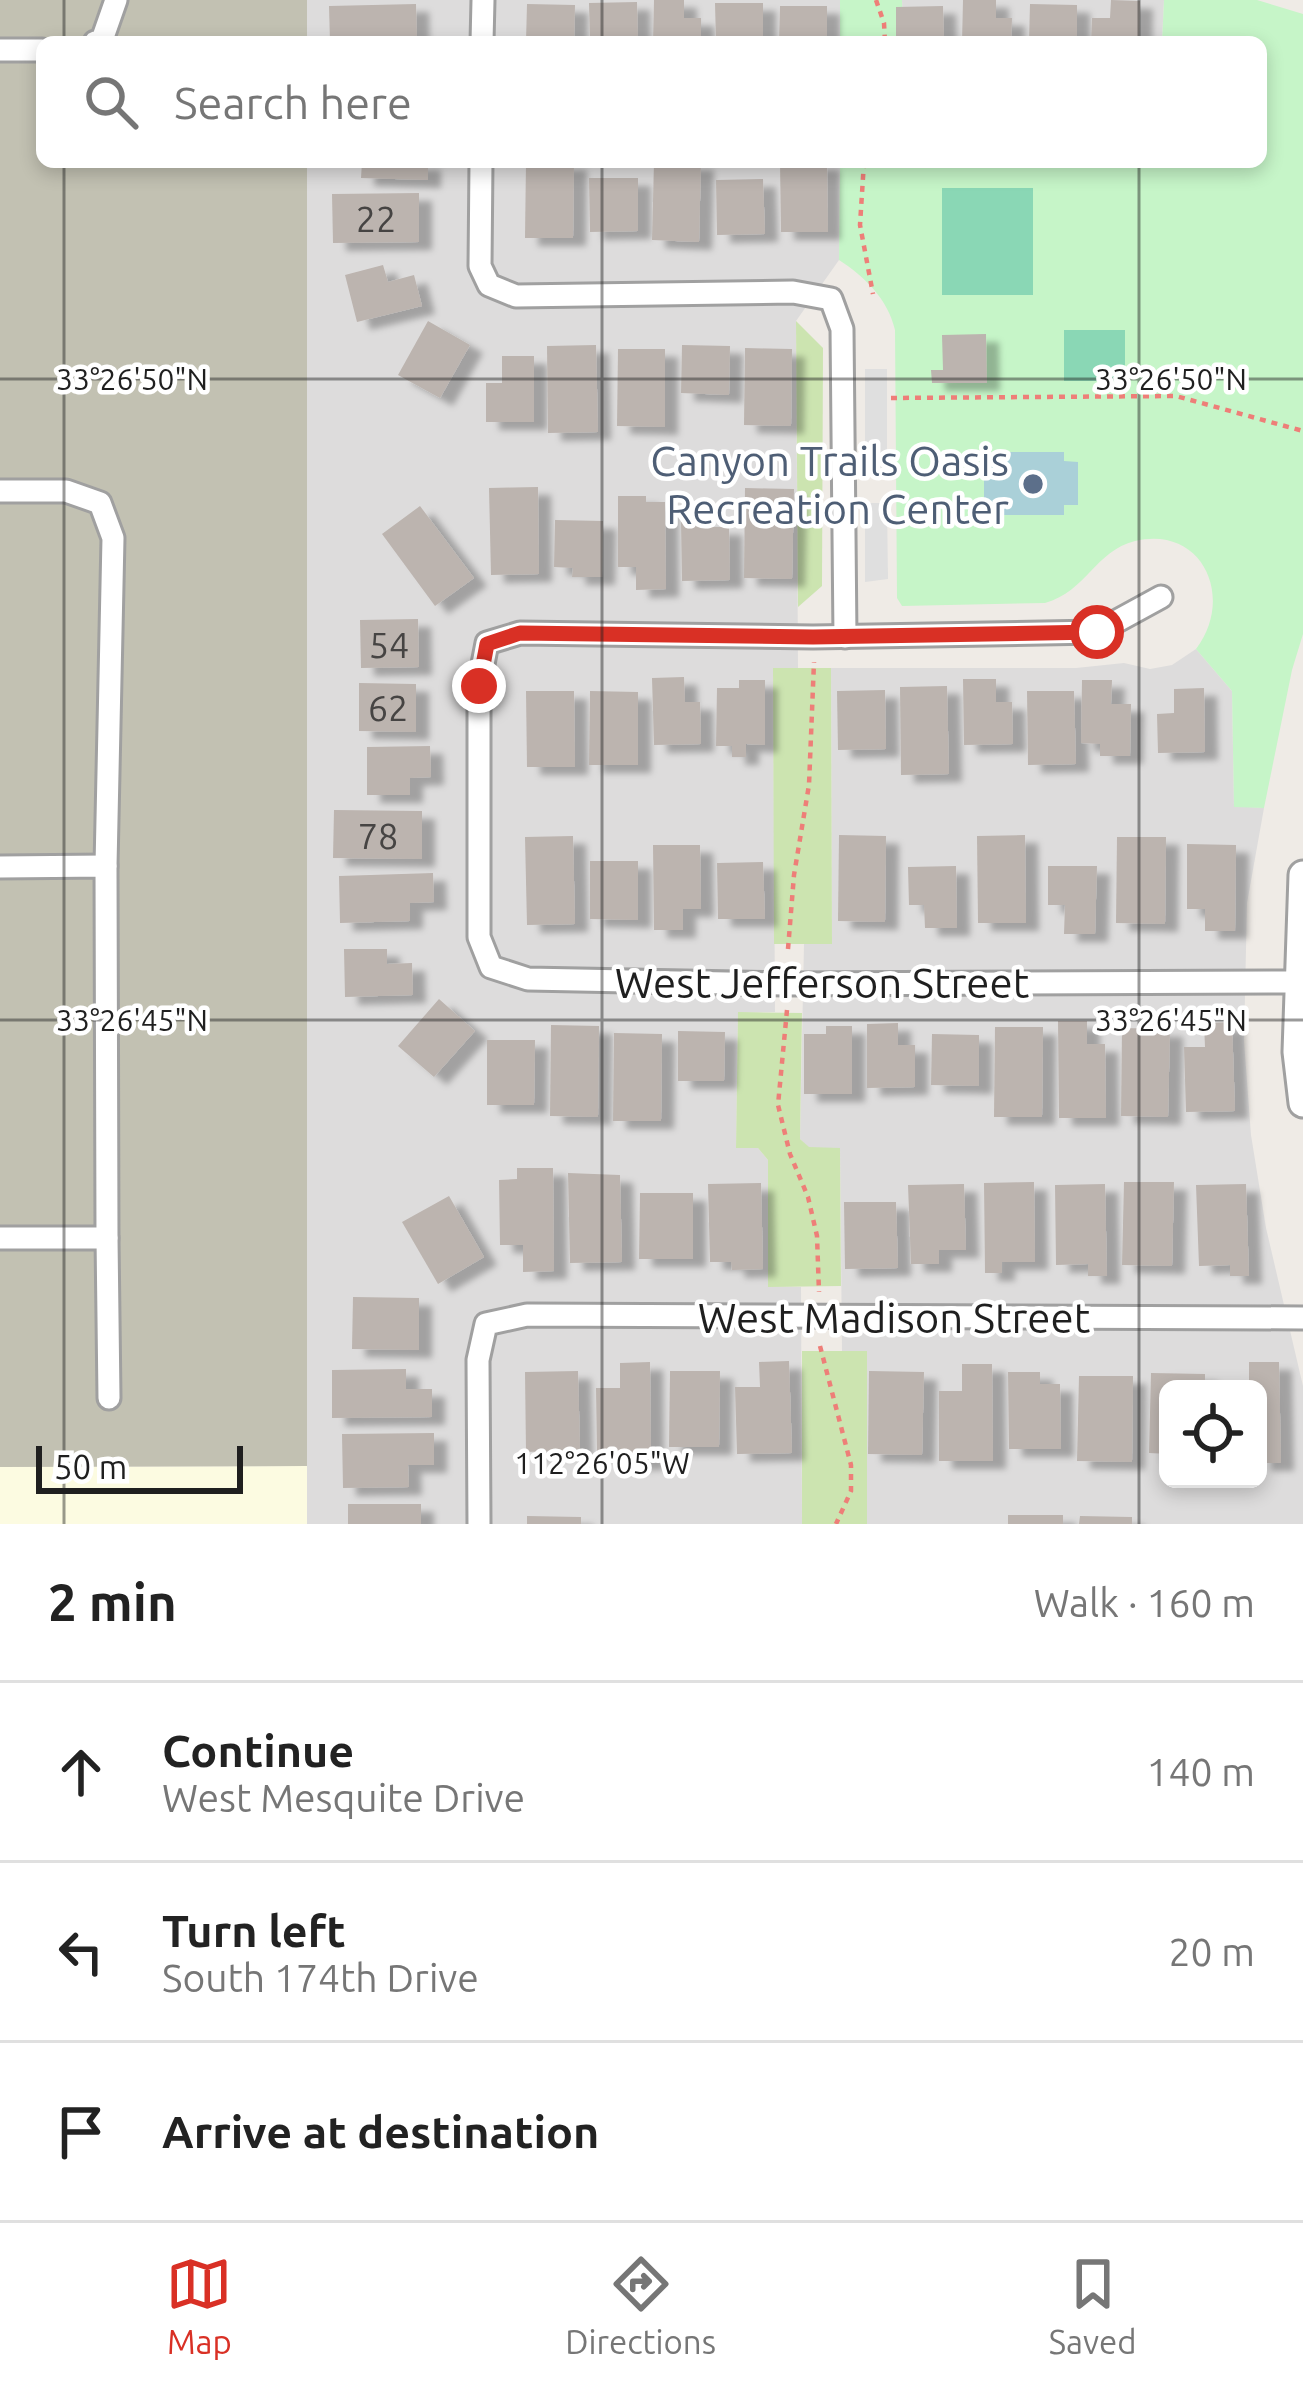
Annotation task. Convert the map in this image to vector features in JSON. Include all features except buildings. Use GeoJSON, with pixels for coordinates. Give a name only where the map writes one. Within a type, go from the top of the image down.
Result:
{"type":"FeatureCollection","features":[{"type":"Feature","properties":{"kind":"street"},"geometry":{"type":"LineString","coordinates":[[103,36],[116,0]]}},
{"type":"Feature","properties":{"kind":"street"},"geometry":{"type":"LineString","coordinates":[[482,36],[483,0]]}},
{"type":"Feature","properties":{"kind":"street"},"geometry":{"type":"LineString","coordinates":[[0,50],[36,50]]}},
{"type":"Feature","properties":{"kind":"street"},"geometry":{"type":"LineString","coordinates":[[481,168],[480,266],[489,285],[516,296],[793,292],[832,299],[842,329],[844,637],[1097,632],[1161,597]]}},
{"type":"Feature","properties":{"kind":"street"},"geometry":{"type":"LineString","coordinates":[[0,491],[67,491],[100,503],[113,538],[106,866],[110,1398]]}},
{"type":"Feature","properties":{"kind":"street","name":"West Jefferson Street"},"geometry":{"type":"LineString","coordinates":[[844,637],[520,633],[487,644],[479,686],[478,937],[490,968],[528,980],[1298,982]]}},
{"type":"Feature","properties":{"kind":"street"},"geometry":{"type":"LineString","coordinates":[[0,867],[106,866]]}},
{"type":"Feature","properties":{"kind":"street"},"geometry":{"type":"LineString","coordinates":[[1303,875],[1298,982],[1303,1103]]}},
{"type":"Feature","properties":{"kind":"street"},"geometry":{"type":"LineString","coordinates":[[0,1238],[107,1238]]}},
{"type":"Feature","properties":{"kind":"street","name":"West Madison Street"},"geometry":{"type":"LineString","coordinates":[[479,1524],[478,1360],[486,1324],[527,1315],[1303,1318]]}},
{"type":"Feature","properties":{"kind":"path"},"geometry":{"type":"LineString","coordinates":[[876,0],[885,36]]}},
{"type":"Feature","properties":{"kind":"path"},"geometry":{"type":"LineString","coordinates":[[864,168],[860,225],[873,294]]}},
{"type":"Feature","properties":{"kind":"path"},"geometry":{"type":"LineString","coordinates":[[892,398],[1176,396],[1303,431]]}},
{"type":"Feature","properties":{"kind":"path"},"geometry":{"type":"LineString","coordinates":[[788,949],[809,785],[814,662]]}},
{"type":"Feature","properties":{"kind":"path"},"geometry":{"type":"LineString","coordinates":[[788,1004],[778,1105],[817,1236],[819,1292]]}},
{"type":"Feature","properties":{"kind":"path"},"geometry":{"type":"LineString","coordinates":[[820,1346],[851,1465],[851,1491],[836,1524]]}},
{"type":"Feature","properties":{"kind":"shaded area"},"geometry":{"type":"Polygon","coordinates":[[[0,0],[307,0],[307,36],[36,36],[36,168],[307,168],[307,1466],[0,1467],[0,0]]]}},
{"type":"Feature","properties":{"kind":"shaded area"},"geometry":{"type":"Polygon","coordinates":[[[306,0],[840,0],[840,36],[307,36],[306,0]]]}},
{"type":"Feature","properties":{"kind":"shaded area"},"geometry":{"type":"Polygon","coordinates":[[[902,0],[1164,0],[1162,36],[903,36],[902,0]]]}},
{"type":"Feature","properties":{"kind":"shaded area"},"geometry":{"type":"Polygon","coordinates":[[[307,168],[840,168],[839,260],[796,321],[798,668],[773,669],[775,1012],[738,1013],[736,1147],[758,1148],[768,1160],[768,1286],[801,1287],[802,1524],[307,1524],[307,168]]]}},
{"type":"Feature","properties":{"kind":"shaded area"},"geometry":{"type":"Polygon","coordinates":[[[865,369],[887,369],[887,475],[865,475],[865,369]]]}},
{"type":"Feature","properties":{"kind":"shaded area"},"geometry":{"type":"Polygon","coordinates":[[[865,503],[887,503],[888,579],[865,582],[865,503]]]}},
{"type":"Feature","properties":{"kind":"shaded area"},"geometry":{"type":"Polygon","coordinates":[[[1196,649],[1232,691],[1234,806],[1264,808],[1247,903],[1244,1041],[1251,1135],[1266,1228],[1303,1386],[1303,1524],[867,1524],[867,1352],[842,1351],[840,1148],[809,1148],[800,1139],[804,944],[832,944],[831,668],[1076,668],[1124,663],[1150,669],[1172,665],[1196,649]]]}},
{"type":"Feature","properties":{"kind":"shaded area"},"geometry":{"type":"Polygon","coordinates":[[[307,1466],[307,1524],[0,1524],[0,1467],[307,1466]]]}},
{"type":"Feature","properties":{"kind":"green space"},"geometry":{"type":"Polygon","coordinates":[[[840,0],[902,0],[903,36],[840,36],[840,0]]]}},
{"type":"Feature","properties":{"kind":"green space"},"geometry":{"type":"Polygon","coordinates":[[[1164,0],[1257,0],[1303,14],[1303,634],[1264,808],[1234,807],[1232,691],[1196,649],[1207,629],[1212,588],[1206,570],[1179,544],[1159,539],[1121,546],[1071,590],[1045,603],[902,606],[897,598],[895,330],[874,290],[839,260],[840,168],[1267,168],[1267,36],[1162,36],[1164,0]]]}},
{"type":"Feature","properties":{"kind":"green space"},"geometry":{"type":"Polygon","coordinates":[[[942,188],[1033,188],[1033,295],[942,295],[942,188]]]}},
{"type":"Feature","properties":{"kind":"green space"},"geometry":{"type":"Polygon","coordinates":[[[796,321],[823,348],[822,586],[798,607],[796,321]]]}},
{"type":"Feature","properties":{"kind":"green space"},"geometry":{"type":"Polygon","coordinates":[[[1064,330],[1125,330],[1125,381],[1064,381],[1064,330]]]}},
{"type":"Feature","properties":{"kind":"green space"},"geometry":{"type":"Polygon","coordinates":[[[773,668],[831,668],[832,944],[774,944],[773,668]]]}},
{"type":"Feature","properties":{"kind":"green space"},"geometry":{"type":"Polygon","coordinates":[[[738,1012],[802,1013],[800,1139],[809,1147],[840,1148],[841,1286],[768,1287],[768,1160],[758,1148],[736,1148],[738,1012]]]}},
{"type":"Feature","properties":{"kind":"green space"},"geometry":{"type":"Polygon","coordinates":[[[802,1351],[867,1351],[867,1524],[802,1524],[802,1351]]]}},
{"type":"Feature","properties":{"kind":"water"},"geometry":{"type":"Polygon","coordinates":[[[999,452],[1064,452],[1064,461],[1078,462],[1078,505],[1064,505],[1064,515],[999,515],[999,504],[984,504],[984,462],[999,461],[999,452]]]}},
{"type":"Feature","properties":{"kind":"place","name":"Canyon Trails Oasis Recreation Center"},"geometry":{"type":"Point","coordinates":[1033,484]}},
{"type":"Feature","properties":{"kind":"route"},"geometry":{"type":"LineString","coordinates":[[479,686],[487,644],[520,633],[813,637],[1097,632]]}}]}
